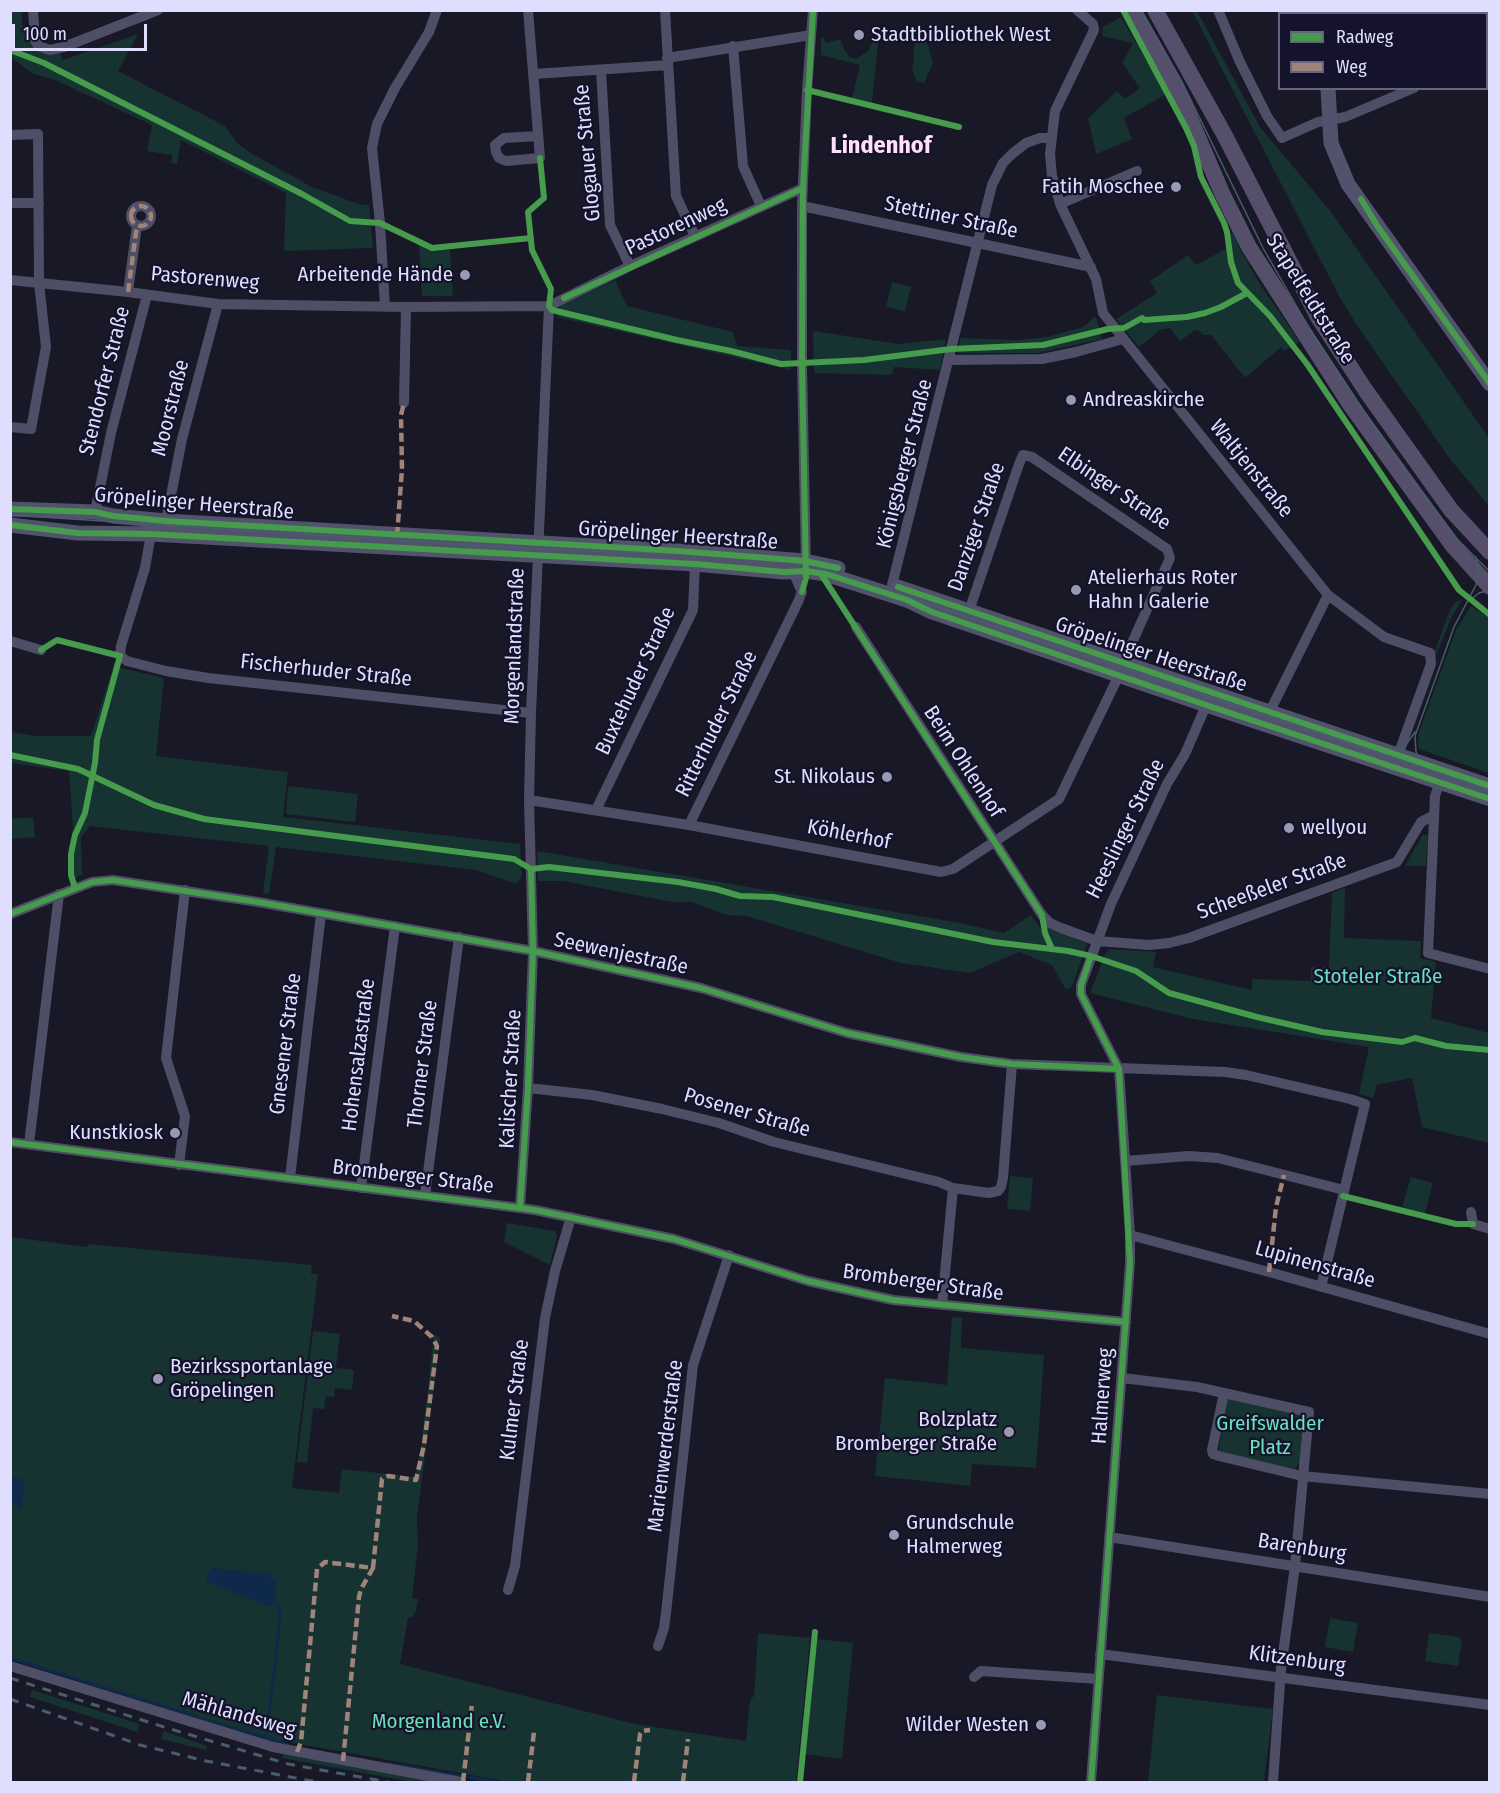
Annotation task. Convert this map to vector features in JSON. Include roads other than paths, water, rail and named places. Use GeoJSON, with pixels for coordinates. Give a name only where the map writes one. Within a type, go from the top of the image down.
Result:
{"type":"FeatureCollection","features":[{"type":"Feature","properties":{"kind":"main road","name":"Stapelfeldtstraße"},"geometry":{"type":"LineString","coordinates":[[1133,10],[1176,86],[1222,193],[1249,247],[1349,403],[1453,546],[1490,587]]}},
{"type":"Feature","properties":{"kind":"main road","name":"Stapelfeldtstraße"},"geometry":{"type":"LineString","coordinates":[[1155,10],[1224,134],[1318,317],[1365,391],[1451,510],[1490,552]]}},
{"type":"Feature","properties":{"kind":"main road"},"geometry":{"type":"LineString","coordinates":[[1328,90],[1331,143],[1348,184],[1490,384]]}},
{"type":"Feature","properties":{"kind":"main road","name":"Gröpelinger Heerstraße"},"geometry":{"type":"LineString","coordinates":[[10,508],[95,512],[165,521],[695,564],[801,568],[830,565],[969,611],[1121,669],[1490,799]]}},
{"type":"Feature","properties":{"kind":"main road","name":"Gröpelinger Heerstraße"},"geometry":{"type":"LineString","coordinates":[[10,525],[78,533],[538,550],[624,547],[801,568],[907,600],[950,618],[1121,669]]}},
{"type":"Feature","properties":{"kind":"main road","name":"Gröpelinger Heerstraße"},"geometry":{"type":"LineString","coordinates":[[1209,699],[1270,711],[1490,786]]}},
{"type":"Feature","properties":{"kind":"street"},"geometry":{"type":"LineString","coordinates":[[33,10],[38,46],[50,50],[64,47],[158,10]]}},
{"type":"Feature","properties":{"kind":"street"},"geometry":{"type":"LineString","coordinates":[[385,307],[372,148],[377,124],[395,88],[429,32],[437,10]]}},
{"type":"Feature","properties":{"kind":"street"},"geometry":{"type":"LineString","coordinates":[[528,10],[540,158],[506,161],[499,158],[496,152],[495,146],[504,138],[538,136]]}},
{"type":"Feature","properties":{"kind":"street"},"geometry":{"type":"LineString","coordinates":[[665,10],[676,196],[695,236]]}},
{"type":"Feature","properties":{"kind":"street","name":"Ritterhuder Straße"},"geometry":{"type":"LineString","coordinates":[[530,800],[689,825],[802,592],[802,206],[813,10]]}},
{"type":"Feature","properties":{"kind":"street","name":"Waltjenstraße"},"geometry":{"type":"LineString","coordinates":[[1077,10],[1093,24],[1094,30],[1056,104],[1051,138],[1052,176],[1060,204],[1096,279],[1103,313],[1328,595],[1384,637],[1430,653],[1431,664],[1398,755]]}},
{"type":"Feature","properties":{"kind":"street"},"geometry":{"type":"LineString","coordinates":[[1218,10],[1240,62],[1267,116],[1282,138],[1318,122],[1345,117],[1409,90]]}},
{"type":"Feature","properties":{"kind":"street"},"geometry":{"type":"LineString","coordinates":[[534,74],[601,70],[668,61],[733,46],[811,35]]}},
{"type":"Feature","properties":{"kind":"street"},"geometry":{"type":"LineString","coordinates":[[733,46],[743,165],[761,206]]}},
{"type":"Feature","properties":{"kind":"street","name":"Glogauer Straße"},"geometry":{"type":"LineString","coordinates":[[601,70],[610,225],[630,266]]}},
{"type":"Feature","properties":{"kind":"street"},"geometry":{"type":"LineString","coordinates":[[10,135],[38,134],[39,283],[46,347],[31,429],[10,428]]}},
{"type":"Feature","properties":{"kind":"street","name":"Königsberger Straße"},"geometry":{"type":"LineString","coordinates":[[892,585],[992,185],[1003,163],[1012,154],[1026,143],[1040,138],[1051,138]]}},
{"type":"Feature","properties":{"kind":"street"},"geometry":{"type":"LineString","coordinates":[[1060,204],[1137,171]]}},
{"type":"Feature","properties":{"kind":"street","name":"Pastorenweg"},"geometry":{"type":"LineString","coordinates":[[10,280],[218,304],[385,307],[549,306],[630,266],[803,188]]}},
{"type":"Feature","properties":{"kind":"street"},"geometry":{"type":"LineString","coordinates":[[10,203],[39,203]]}},
{"type":"Feature","properties":{"kind":"street","name":"Stettiner Straße"},"geometry":{"type":"LineString","coordinates":[[802,206],[1091,267]]}},
{"type":"Feature","properties":{"kind":"street"},"geometry":{"type":"LineString","coordinates":[[128,292],[137,225]]}},
{"type":"Feature","properties":{"kind":"street","name":"Stendorfer Straße"},"geometry":{"type":"LineString","coordinates":[[95,512],[111,434],[147,295]]}},
{"type":"Feature","properties":{"kind":"street","name":"Moorstraße"},"geometry":{"type":"LineString","coordinates":[[165,521],[182,439],[218,304]]}},
{"type":"Feature","properties":{"kind":"street","name":"Morgenlandstraße"},"geometry":{"type":"LineString","coordinates":[[533,951],[531,713],[549,306]]}},
{"type":"Feature","properties":{"kind":"street"},"geometry":{"type":"LineString","coordinates":[[404,403],[406,307]]}},
{"type":"Feature","properties":{"kind":"street"},"geometry":{"type":"LineString","coordinates":[[948,360],[1042,359],[1088,350],[1123,339]]}},
{"type":"Feature","properties":{"kind":"street","name":"Danziger Straße"},"geometry":{"type":"LineString","coordinates":[[969,611],[1023,455]]}},
{"type":"Feature","properties":{"kind":"street","name":"Elbinger Straße"},"geometry":{"type":"LineString","coordinates":[[995,842],[1059,799],[1121,669],[1170,558],[1167,549],[1032,457],[1023,455]]}},
{"type":"Feature","properties":{"kind":"street","name":"Fischerhuder Straße"},"geometry":{"type":"LineString","coordinates":[[151,534],[146,568],[121,645],[120,656],[135,664],[195,676],[531,713]]}},
{"type":"Feature","properties":{"kind":"street","name":"Buxtehuder Straße"},"geometry":{"type":"LineString","coordinates":[[596,810],[693,610],[695,564]]}},
{"type":"Feature","properties":{"kind":"street"},"geometry":{"type":"LineString","coordinates":[[1270,711],[1328,595]]}},
{"type":"Feature","properties":{"kind":"street","name":"Beim Ohlenhof"},"geometry":{"type":"LineString","coordinates":[[856,627],[1042,915],[1050,923],[1097,941]]}},
{"type":"Feature","properties":{"kind":"street"},"geometry":{"type":"LineString","coordinates":[[10,641],[41,650]]}},
{"type":"Feature","properties":{"kind":"street","name":"Heeslinger Straße"},"geometry":{"type":"LineString","coordinates":[[1081,985],[1115,894],[1167,784],[1185,754],[1209,699]]}},
{"type":"Feature","properties":{"kind":"street"},"geometry":{"type":"LineString","coordinates":[[1440,782],[1435,796],[1428,953],[1490,969]]}},
{"type":"Feature","properties":{"kind":"street","name":"Scheeßeler Straße"},"geometry":{"type":"LineString","coordinates":[[1097,941],[1149,945],[1179,940],[1397,862],[1421,822],[1434,815]]}},
{"type":"Feature","properties":{"kind":"street","name":"Köhlerhof"},"geometry":{"type":"LineString","coordinates":[[689,825],[940,872],[953,869],[995,842]]}},
{"type":"Feature","properties":{"kind":"street","name":"Seewenjestraße"},"geometry":{"type":"LineString","coordinates":[[10,914],[92,882],[113,880],[185,890],[533,951],[701,988],[878,1041],[961,1057],[1012,1064],[1225,1072],[1246,1075],[1365,1104],[1344,1190]]}},
{"type":"Feature","properties":{"kind":"street"},"geometry":{"type":"LineString","coordinates":[[179,1165],[185,1116],[166,1058],[185,890]]}},
{"type":"Feature","properties":{"kind":"street"},"geometry":{"type":"LineString","coordinates":[[28,1144],[59,894]]}},
{"type":"Feature","properties":{"kind":"street","name":"Gnesener Straße"},"geometry":{"type":"LineString","coordinates":[[290,1178],[321,914]]}},
{"type":"Feature","properties":{"kind":"street","name":"Hohensalzastraße"},"geometry":{"type":"LineString","coordinates":[[362,1188],[395,926]]}},
{"type":"Feature","properties":{"kind":"street","name":"Thorner Straße"},"geometry":{"type":"LineString","coordinates":[[425,1195],[459,937]]}},
{"type":"Feature","properties":{"kind":"street","name":"Kalischer Straße"},"geometry":{"type":"LineString","coordinates":[[520,1208],[528,1088],[533,951]]}},
{"type":"Feature","properties":{"kind":"street","name":"Halmerweg"},"geometry":{"type":"LineString","coordinates":[[1081,985],[1081,994],[1119,1069],[1130,1235],[1126,1322],[1091,1782]]}},
{"type":"Feature","properties":{"kind":"street","name":"Posener Straße"},"geometry":{"type":"LineString","coordinates":[[528,1088],[592,1095],[662,1109],[774,1142],[939,1182],[953,1188],[989,1192],[998,1191],[1001,1187],[1012,1064]]}},
{"type":"Feature","properties":{"kind":"street","name":"Bromberger Straße"},"geometry":{"type":"LineString","coordinates":[[10,1142],[520,1208],[674,1239],[811,1282],[893,1300],[1126,1322]]}},
{"type":"Feature","properties":{"kind":"street"},"geometry":{"type":"LineString","coordinates":[[1125,1161],[1189,1156],[1218,1158],[1344,1190],[1322,1287]]}},
{"type":"Feature","properties":{"kind":"street"},"geometry":{"type":"LineString","coordinates":[[942,1305],[953,1188]]}},
{"type":"Feature","properties":{"kind":"street"},"geometry":{"type":"LineString","coordinates":[[1471,1212],[1473,1224],[1490,1229]]}},
{"type":"Feature","properties":{"kind":"street","name":"Kulmer Straße"},"geometry":{"type":"LineString","coordinates":[[508,1590],[515,1566],[545,1318],[555,1271],[571,1217]]}},
{"type":"Feature","properties":{"kind":"street","name":"Lupinenstraße"},"geometry":{"type":"LineString","coordinates":[[1130,1235],[1490,1334]]}},
{"type":"Feature","properties":{"kind":"street","name":"Marienwerderstraße"},"geometry":{"type":"LineString","coordinates":[[658,1646],[666,1614],[693,1365],[729,1255]]}},
{"type":"Feature","properties":{"kind":"street"},"geometry":{"type":"LineString","coordinates":[[1122,1378],[1197,1386],[1309,1412],[1273,1782]]}},
{"type":"Feature","properties":{"kind":"street"},"geometry":{"type":"LineString","coordinates":[[1224,1393],[1213,1454],[1302,1476],[1490,1494]]}},
{"type":"Feature","properties":{"kind":"street","name":"Barenburg"},"geometry":{"type":"LineString","coordinates":[[1109,1537],[1490,1597]]}},
{"type":"Feature","properties":{"kind":"street","name":"Klitzenburg"},"geometry":{"type":"LineString","coordinates":[[1100,1654],[1490,1705]]}},
{"type":"Feature","properties":{"kind":"street","name":"Mählandsweg"},"geometry":{"type":"LineString","coordinates":[[10,1666],[273,1747],[461,1782]]}},
{"type":"Feature","properties":{"kind":"street"},"geometry":{"type":"LineString","coordinates":[[975,1677],[981,1671],[1098,1679]]}},
{"type":"Feature","properties":{"kind":"water"},"geometry":{"type":"Polygon","coordinates":[[[16,1477],[24,1481],[22,1508],[11,1502],[11,1479],[16,1477]]]}},
{"type":"Feature","properties":{"kind":"water"},"geometry":{"type":"Polygon","coordinates":[[[213,1568],[268,1574],[276,1581],[275,1603],[266,1606],[206,1581],[209,1571],[213,1568]]]}},
{"type":"Feature","properties":{"kind":"waterway"},"geometry":{"type":"LineString","coordinates":[[266,1739],[278,1639],[280,1607],[275,1603]]}},
{"type":"Feature","properties":{"kind":"waterway"},"geometry":{"type":"LineString","coordinates":[[10,1658],[195,1716]]}},
{"type":"Feature","properties":{"kind":"waterway"},"geometry":{"type":"LineString","coordinates":[[199,1718],[287,1744]]}},
{"type":"Feature","properties":{"kind":"waterway"},"geometry":{"type":"LineString","coordinates":[[391,1764],[461,1776]]}},
{"type":"Feature","properties":{"kind":"waterway"},"geometry":{"type":"LineString","coordinates":[[468,1777],[496,1782]]}},
{"type":"Feature","properties":{"kind":"tram line"},"geometry":{"type":"LineString","coordinates":[[1141,10],[1186,90],[1263,248],[1309,328],[1416,485],[1458,540],[1490,572]]}},
{"type":"Feature","properties":{"kind":"tram line"},"geometry":{"type":"LineString","coordinates":[[10,515],[488,546],[785,559],[805,563],[1490,790]]}},
{"type":"Feature","properties":{"kind":"tram line"},"geometry":{"type":"LineString","coordinates":[[1430,769],[1416,752],[1415,736],[1454,627],[1476,585],[1479,571],[1476,557]]}},
{"type":"Feature","properties":{"kind":"tram line"},"geometry":{"type":"LineString","coordinates":[[1469,601],[1479,593],[1490,590]]}},
{"type":"Feature","properties":{"kind":"tram line"},"geometry":{"type":"LineString","coordinates":[[1383,755],[1398,751],[1405,746],[1415,732]]}},
{"type":"Feature","properties":{"kind":"railway"},"geometry":{"type":"LineString","coordinates":[[10,1678],[288,1764],[388,1782]]}},
{"type":"Feature","properties":{"kind":"railway"},"geometry":{"type":"LineString","coordinates":[[10,1699],[140,1745],[206,1761],[317,1782]]}},
{"type":"Feature","properties":{"kind":"place","name":"Stadtbibliothek West"},"geometry":{"type":"Point","coordinates":[859,35]}},
{"type":"Feature","properties":{"kind":"place","name":"Fatih Moschee"},"geometry":{"type":"Point","coordinates":[1176,187]}},
{"type":"Feature","properties":{"kind":"place","name":"Arbeitende Hände"},"geometry":{"type":"Point","coordinates":[465,275]}},
{"type":"Feature","properties":{"kind":"place","name":"Andreaskirche"},"geometry":{"type":"Point","coordinates":[1071,400]}},
{"type":"Feature","properties":{"kind":"place","name":"Atelierhaus Roter Hahn I Galerie"},"geometry":{"type":"Point","coordinates":[1076,590]}},
{"type":"Feature","properties":{"kind":"place","name":"St. Nikolaus"},"geometry":{"type":"Point","coordinates":[887,777]}},
{"type":"Feature","properties":{"kind":"place","name":"wellyou"},"geometry":{"type":"Point","coordinates":[1289,828]}},
{"type":"Feature","properties":{"kind":"place","name":"Kunstkiosk"},"geometry":{"type":"Point","coordinates":[175,1133]}},
{"type":"Feature","properties":{"kind":"place","name":"Bezirkssportanlage Gröpelingen"},"geometry":{"type":"Point","coordinates":[158,1379]}},
{"type":"Feature","properties":{"kind":"place","name":"Bolzplatz Bromberger Straße"},"geometry":{"type":"Point","coordinates":[1009,1432]}},
{"type":"Feature","properties":{"kind":"place","name":"Grundschule Halmerweg"},"geometry":{"type":"Point","coordinates":[894,1535]}},
{"type":"Feature","properties":{"kind":"place","name":"Wilder Westen"},"geometry":{"type":"Point","coordinates":[1041,1725]}},
{"type":"Feature","properties":{"kind":"district","name":"Lindenhof"},"geometry":{"type":"Point","coordinates":[881,146]}},
{"type":"Feature","properties":{"kind":"park label","name":"Stoteler Straße"},"geometry":{"type":"Point","coordinates":[1378,977]}},
{"type":"Feature","properties":{"kind":"park label","name":"Greifswalder Platz"},"geometry":{"type":"Point","coordinates":[1270,1436]}},
{"type":"Feature","properties":{"kind":"park label","name":"Morgenland e.V."},"geometry":{"type":"Point","coordinates":[439,1722]}}]}
